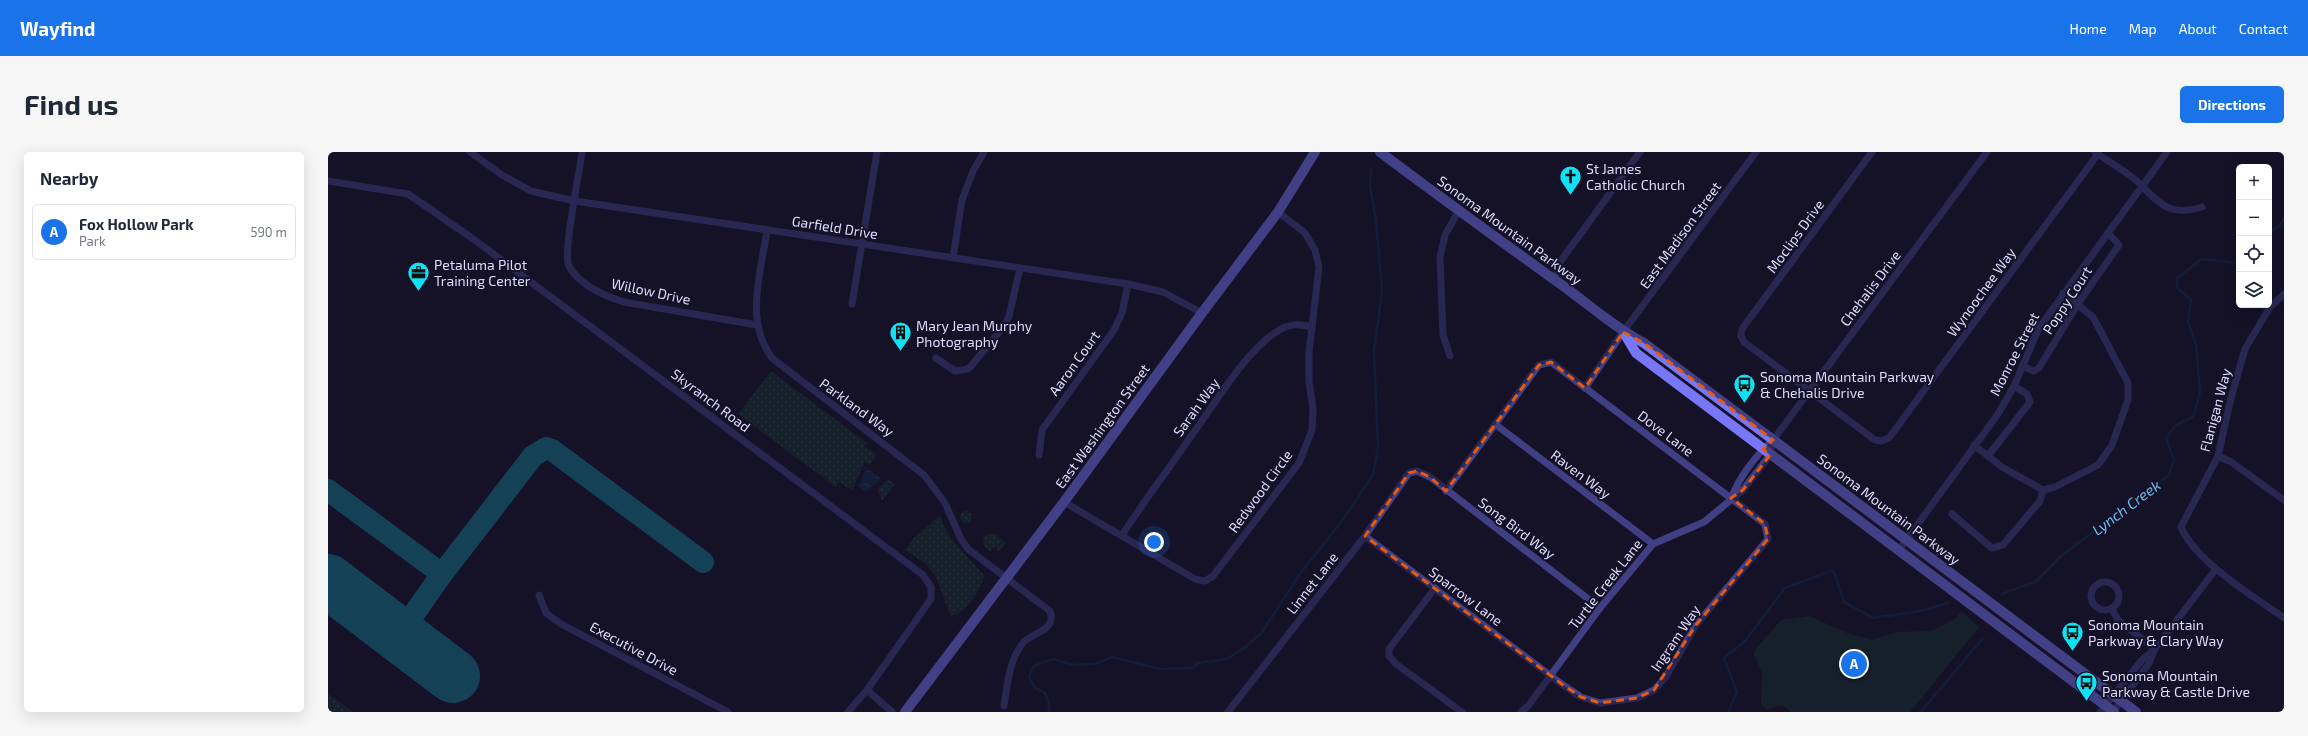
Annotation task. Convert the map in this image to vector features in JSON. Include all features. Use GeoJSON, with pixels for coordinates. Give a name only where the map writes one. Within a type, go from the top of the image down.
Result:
{"type":"FeatureCollection","features":[{"type":"Feature","properties":{"kind":"main road","name":"East Washington Street"},"geometry":{"type":"LineString","coordinates":[[905,712],[1007,579],[1278,212],[1315,152]]}},
{"type":"Feature","properties":{"kind":"main road","name":"Sonoma Mountain Parkway"},"geometry":{"type":"LineString","coordinates":[[1380,152],[1458,212],[1554,278],[1623,332],[1644,343],[2136,712]]}},
{"type":"Feature","properties":{"kind":"main road","name":"Sonoma Mountain Parkway"},"geometry":{"type":"LineString","coordinates":[[1623,332],[1636,353],[1899,550],[2109,711]]}},
{"type":"Feature","properties":{"kind":"street","name":"Garfield Drive"},"geometry":{"type":"LineString","coordinates":[[470,152],[502,175],[531,191],[575,201],[1128,284],[1163,292],[1202,313]]}},
{"type":"Feature","properties":{"kind":"street","name":"Willow Drive"},"geometry":{"type":"LineString","coordinates":[[582,152],[575,201],[566,247],[569,266],[582,280],[604,295],[624,302],[757,325]]}},
{"type":"Feature","properties":{"kind":"street"},"geometry":{"type":"LineString","coordinates":[[852,304],[862,245],[874,152]]}},
{"type":"Feature","properties":{"kind":"street"},"geometry":{"type":"LineString","coordinates":[[953,258],[962,200],[973,171],[984,152]]}},
{"type":"Feature","properties":{"kind":"street"},"geometry":{"type":"LineString","coordinates":[[1554,278],[1560,262],[1640,152]]}},
{"type":"Feature","properties":{"kind":"street","name":"East Madison Street"},"geometry":{"type":"LineString","coordinates":[[1623,332],[1756,152]]}},
{"type":"Feature","properties":{"kind":"street","name":"Moclips Drive"},"geometry":{"type":"LineString","coordinates":[[1810,390],[1744,342],[1741,336],[1742,329],[1872,152]]}},
{"type":"Feature","properties":{"kind":"street","name":"Chehalis Drive"},"geometry":{"type":"LineString","coordinates":[[1773,440],[1987,152]]}},
{"type":"Feature","properties":{"kind":"street","name":"Monroe Street"},"geometry":{"type":"LineString","coordinates":[[1899,550],[1998,414],[2014,386],[2039,328],[2063,293],[2168,152]]}},
{"type":"Feature","properties":{"kind":"street"},"geometry":{"type":"LineString","coordinates":[[2096,153],[2142,187],[2148,195],[2168,208],[2180,211],[2202,207]]}},
{"type":"Feature","properties":{"kind":"street","name":"Wynoochee Way"},"geometry":{"type":"LineString","coordinates":[[1810,390],[1875,440],[1881,441],[1889,438],[2096,153]]}},
{"type":"Feature","properties":{"kind":"street","name":"Skyranch Road"},"geometry":{"type":"LineString","coordinates":[[328,181],[408,194],[472,238],[923,575],[932,587],[931,599],[867,690]]}},
{"type":"Feature","properties":{"kind":"street","name":"Redwood Circle"},"geometry":{"type":"LineString","coordinates":[[1064,502],[1195,579],[1205,581],[1213,576],[1299,463],[1312,430],[1313,409],[1309,381],[1312,327],[1319,268],[1315,250],[1305,234],[1278,212]]}},
{"type":"Feature","properties":{"kind":"street"},"geometry":{"type":"LineString","coordinates":[[1450,356],[1443,335],[1440,257],[1445,235],[1458,212]]}},
{"type":"Feature","properties":{"kind":"street","name":"Parkland Way"},"geometry":{"type":"LineString","coordinates":[[768,230],[757,300],[757,325],[764,345],[772,358],[924,475],[945,503],[964,544],[986,564],[1050,611],[1052,619],[1049,626],[1023,642],[1019,649],[1008,683],[1004,706]]}},
{"type":"Feature","properties":{"kind":"street","name":"Poppy Court"},"geometry":{"type":"LineString","coordinates":[[2022,366],[2034,371],[2039,368],[2078,305],[2119,245],[2108,233]]}},
{"type":"Feature","properties":{"kind":"street"},"geometry":{"type":"LineString","coordinates":[[936,358],[955,371],[968,369],[972,365],[1004,326],[1009,316],[1020,268]]}},
{"type":"Feature","properties":{"kind":"street","name":"Aaron Court"},"geometry":{"type":"LineString","coordinates":[[1039,456],[1042,430],[1114,330],[1122,313],[1128,284]]}},
{"type":"Feature","properties":{"kind":"street"},"geometry":{"type":"LineString","coordinates":[[1974,445],[2002,467],[2043,490],[2055,487],[2098,465],[2112,444],[2128,400],[2128,383],[2093,317],[2063,293]]}},
{"type":"Feature","properties":{"kind":"street","name":"Flanigan Way"},"geometry":{"type":"LineString","coordinates":[[2216,569],[2185,538],[2181,527],[2218,456],[2245,349],[2270,307],[2284,294]]}},
{"type":"Feature","properties":{"kind":"street","name":"Sarah Way"},"geometry":{"type":"LineString","coordinates":[[1122,535],[1158,481],[1251,355],[1274,334],[1287,326],[1301,324],[1312,327]]}},
{"type":"Feature","properties":{"kind":"street"},"geometry":{"type":"LineString","coordinates":[[1446,491],[1539,364],[1551,362],[1585,388],[1623,332]]}},
{"type":"Feature","properties":{"kind":"street"},"geometry":{"type":"LineString","coordinates":[[1988,456],[2030,402],[2027,394],[2014,386]]}},
{"type":"Feature","properties":{"kind":"street","name":"Dove Lane"},"geometry":{"type":"LineString","coordinates":[[1585,388],[1731,499]]}},
{"type":"Feature","properties":{"kind":"street","name":"Raven Way"},"geometry":{"type":"LineString","coordinates":[[1494,424],[1653,544]]}},
{"type":"Feature","properties":{"kind":"street","name":"Turtle Creek Lane"},"geometry":{"type":"LineString","coordinates":[[1520,712],[1528,706],[1600,608],[1653,544],[1704,522],[1731,499],[1736,485],[1767,452],[1773,440]]}},
{"type":"Feature","properties":{"kind":"street"},"geometry":{"type":"LineString","coordinates":[[2218,456],[2231,462],[2284,500]]}},
{"type":"Feature","properties":{"kind":"street","name":"Song Bird Way"},"geometry":{"type":"LineString","coordinates":[[1417,471],[1430,477],[1446,491],[1600,608]]}},
{"type":"Feature","properties":{"kind":"street","name":"Linnet Lane"},"geometry":{"type":"LineString","coordinates":[[1228,712],[1365,536],[1409,473],[1417,471]]}},
{"type":"Feature","properties":{"kind":"street"},"geometry":{"type":"LineString","coordinates":[[1952,514],[1992,548],[1998,548],[2003,545],[2040,501],[2043,490]]}},
{"type":"Feature","properties":{"kind":"street","name":"Ingram Way"},"geometry":{"type":"LineString","coordinates":[[1551,676],[1581,697],[1600,703],[1637,698],[1654,690],[1665,678],[1696,625],[1768,539],[1765,524],[1731,499]]}},
{"type":"Feature","properties":{"kind":"street","name":"Sparrow Lane"},"geometry":{"type":"LineString","coordinates":[[1365,536],[1551,676]]}},
{"type":"Feature","properties":{"kind":"street"},"geometry":{"type":"LineString","coordinates":[[2109,711],[2118,698],[2148,665],[2155,649],[2216,569],[2284,618]]}},
{"type":"Feature","properties":{"kind":"street"},"geometry":{"type":"LineString","coordinates":[[2108,582],[2118,590],[2118,603],[2112,609],[2102,610],[2092,601],[2092,591],[2098,583],[2108,582]]}},
{"type":"Feature","properties":{"kind":"street"},"geometry":{"type":"LineString","coordinates":[[1435,588],[1389,649],[1389,656],[1396,664],[1462,712]]}},
{"type":"Feature","properties":{"kind":"street","name":"Executive Drive"},"geometry":{"type":"LineString","coordinates":[[539,595],[546,613],[561,624],[728,712]]}},
{"type":"Feature","properties":{"kind":"street"},"geometry":{"type":"LineString","coordinates":[[2112,609],[2118,620],[2155,649]]}},
{"type":"Feature","properties":{"kind":"street"},"geometry":{"type":"LineString","coordinates":[[848,712],[867,690],[892,712]]}},
{"type":"Feature","properties":{"kind":"highlighted area"},"geometry":{"type":"Polygon","coordinates":[[[1623,332],[1644,343],[1773,440],[1763,449],[1770,455],[1743,490],[1731,498],[1765,524],[1768,539],[1696,625],[1654,690],[1637,698],[1600,703],[1581,697],[1563,685],[1365,536],[1409,473],[1417,471],[1430,477],[1446,491],[1539,365],[1551,362],[1585,388],[1623,332]]]}},
{"type":"Feature","properties":{"kind":"green space"},"geometry":{"type":"Polygon","coordinates":[[[771,371],[867,443],[865,447],[876,454],[870,465],[865,462],[852,490],[839,482],[836,487],[738,414],[771,371]]]}},
{"type":"Feature","properties":{"kind":"green space"},"geometry":{"type":"Polygon","coordinates":[[[888,479],[895,484],[882,501],[877,490],[888,479]]]}},
{"type":"Feature","properties":{"kind":"green space"},"geometry":{"type":"Polygon","coordinates":[[[964,511],[968,511],[972,517],[968,523],[964,523],[960,519],[960,515],[964,511]]]}},
{"type":"Feature","properties":{"kind":"green space"},"geometry":{"type":"Polygon","coordinates":[[[940,515],[943,524],[953,540],[984,576],[972,600],[957,614],[951,616],[935,575],[925,563],[905,550],[914,538],[940,515]]]}},
{"type":"Feature","properties":{"kind":"green space"},"geometry":{"type":"Polygon","coordinates":[[[995,534],[1006,543],[999,551],[995,547],[990,551],[984,546],[983,536],[995,534]]]}},
{"type":"Feature","properties":{"kind":"green space"},"geometry":{"type":"Polygon","coordinates":[[[1961,611],[1979,627],[1910,712],[1791,712],[1780,706],[1768,710],[1761,705],[1762,672],[1754,655],[1755,650],[1781,620],[1809,616],[1847,633],[1872,640],[1898,632],[1931,631],[1955,619],[1961,611]]]}},
{"type":"Feature","properties":{"kind":"green space"},"geometry":{"type":"Polygon","coordinates":[[[328,694],[353,712],[328,712],[328,694]]]}},
{"type":"Feature","properties":{"kind":"water"},"geometry":{"type":"Polygon","coordinates":[[[867,468],[881,479],[866,492],[858,486],[867,468]]]}},
{"type":"Feature","properties":{"kind":"waterway"},"geometry":{"type":"LineString","coordinates":[[1048,712],[1050,707],[1045,693],[1035,688],[1029,677],[1034,666],[1053,659],[1074,665],[1095,664],[1112,657],[1160,669],[1193,668],[1198,663],[1227,659],[1247,646],[1262,632],[1302,571],[1345,517],[1373,475],[1378,447],[1374,351],[1382,290],[1376,221],[1370,186],[1371,170]]}},
{"type":"Feature","properties":{"kind":"waterway","name":"Lynch Creek"},"geometry":{"type":"LineString","coordinates":[[2272,231],[2280,225],[2284,218]]}},
{"type":"Feature","properties":{"kind":"waterway","name":"Lynch Creek"},"geometry":{"type":"LineString","coordinates":[[2002,594],[2035,582],[2061,556],[2169,475],[2174,460],[2166,438],[2176,425],[2193,417],[2200,392],[2196,345],[2188,322],[2191,300],[2177,287],[2177,278],[2202,259],[2236,263]]}},
{"type":"Feature","properties":{"kind":"waterway","name":"Lynch Creek"},"geometry":{"type":"LineString","coordinates":[[1728,712],[1737,692],[1724,658],[1745,641],[1785,588],[1833,570],[1844,602],[1873,618],[1920,611],[1948,603]]}},
{"type":"Feature","properties":{"kind":"waterway"},"geometry":{"type":"LineString","coordinates":[[1921,712],[1982,639]]}},
{"type":"Feature","properties":{"kind":"taxiway"},"geometry":{"type":"LineString","coordinates":[[399,635],[442,574],[533,456],[546,448],[552,450],[703,562]]}},
{"type":"Feature","properties":{"kind":"taxiway"},"geometry":{"type":"LineString","coordinates":[[328,490],[442,574]]}},
{"type":"Feature","properties":{"kind":"runway"},"geometry":{"type":"LineString","coordinates":[[328,581],[453,676]]}},
{"type":"Feature","properties":{"kind":"place","name":"St James Catholic Church"},"geometry":{"type":"Point","coordinates":[1571,196]}},
{"type":"Feature","properties":{"kind":"place","name":"Petaluma Pilot Training Center"},"geometry":{"type":"Point","coordinates":[418,292]}},
{"type":"Feature","properties":{"kind":"place","name":"Mary Jean Murphy Photography"},"geometry":{"type":"Point","coordinates":[900,352]}},
{"type":"Feature","properties":{"kind":"place","name":"Sonoma Mountain Parkway & Chehalis Drive"},"geometry":{"type":"Point","coordinates":[1745,404]}},
{"type":"Feature","properties":{"kind":"place","name":"Sonoma Mountain Parkway & Clary Way"},"geometry":{"type":"Point","coordinates":[2073,652]}},
{"type":"Feature","properties":{"kind":"place","name":"Fox Hollow Park"},"geometry":{"type":"Point","coordinates":[1854,664]}},
{"type":"Feature","properties":{"kind":"place","name":"Sonoma Mountain Parkway & Castle Drive"},"geometry":{"type":"Point","coordinates":[2086,702]}}]}
